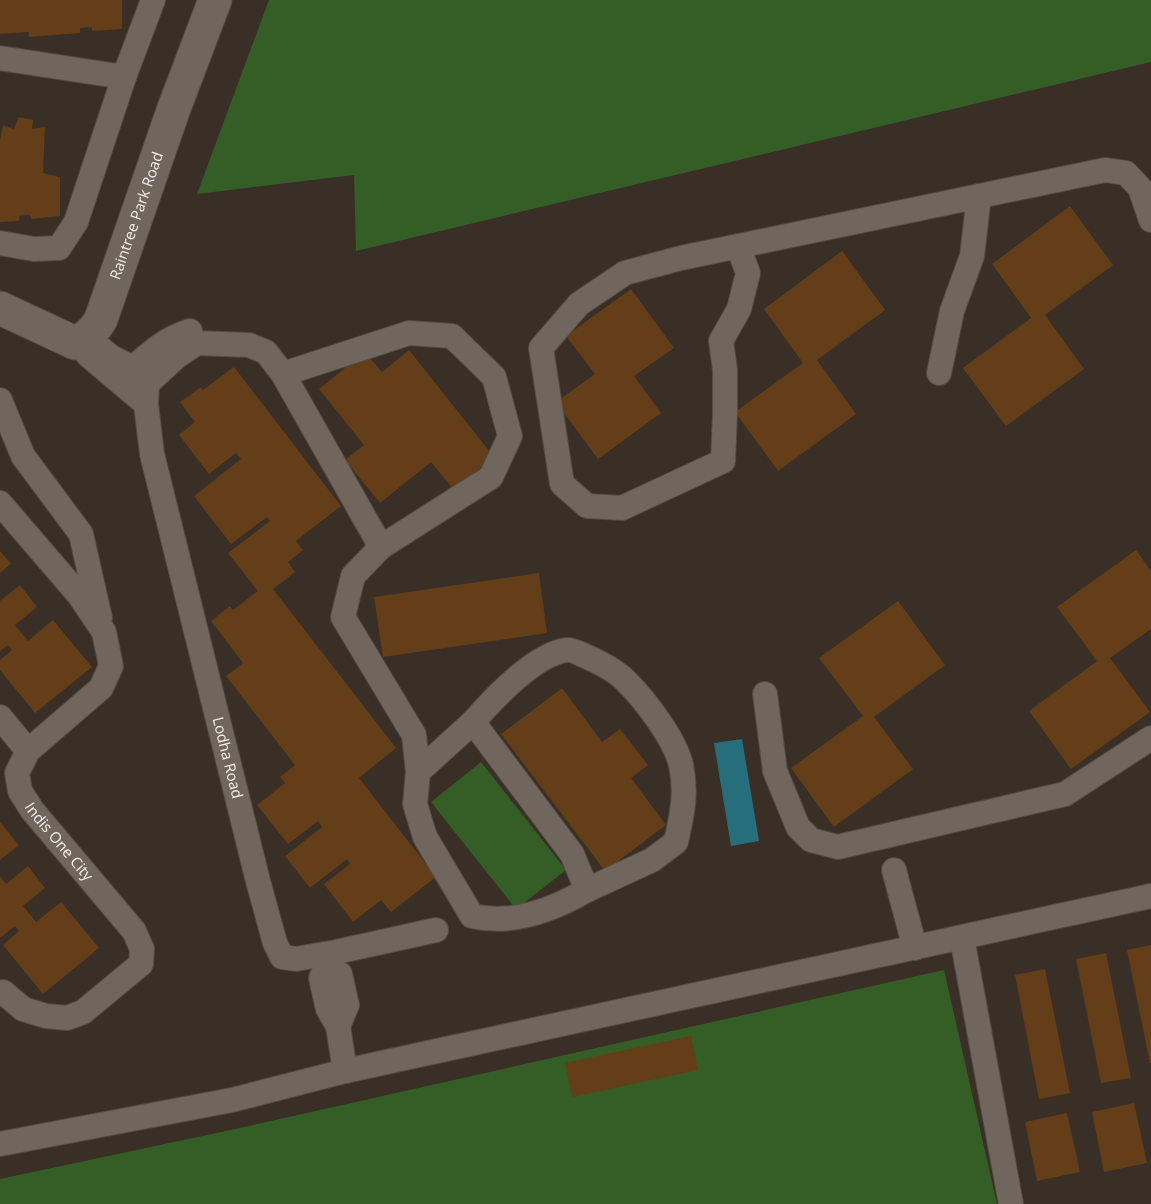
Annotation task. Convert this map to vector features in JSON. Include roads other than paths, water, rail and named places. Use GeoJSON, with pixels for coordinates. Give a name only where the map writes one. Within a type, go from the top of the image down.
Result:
{"type":"FeatureCollection","features":[{"type":"Feature","properties":{"kind":"street"},"geometry":{"type":"LineString","coordinates":[[0,243],[34,249],[59,248],[76,222],[124,77],[153,0]]}},
{"type":"Feature","properties":{"kind":"street","name":"Raintree Park Road"},"geometry":{"type":"LineString","coordinates":[[86,336],[101,319],[169,122],[215,0]]}},
{"type":"Feature","properties":{"kind":"street"},"geometry":{"type":"LineString","coordinates":[[0,58],[124,77]]}},
{"type":"Feature","properties":{"kind":"street"},"geometry":{"type":"LineString","coordinates":[[738,246],[748,273],[739,309],[721,341],[725,391],[723,461],[622,508],[587,506],[562,484],[541,348],[579,304],[625,273],[681,258],[738,246],[1105,170],[1126,173],[1140,188],[1151,220]]}},
{"type":"Feature","properties":{"kind":"street"},"geometry":{"type":"LineString","coordinates":[[939,373],[952,311],[972,256],[979,196]]}},
{"type":"Feature","properties":{"kind":"street"},"geometry":{"type":"LineString","coordinates":[[0,308],[86,336],[138,380]]}},
{"type":"Feature","properties":{"kind":"street"},"geometry":{"type":"LineString","coordinates":[[138,380],[172,337],[190,331]]}},
{"type":"Feature","properties":{"kind":"street"},"geometry":{"type":"LineString","coordinates":[[283,374],[409,333],[452,336],[494,377],[510,436],[491,477],[381,547],[353,576],[343,617],[414,735],[418,772],[415,804],[425,837],[472,916],[489,920],[520,917],[572,899],[652,860],[676,843],[684,806],[681,764],[662,725],[625,680],[593,659],[569,649],[554,654],[522,673],[418,772]]}},
{"type":"Feature","properties":{"kind":"street"},"geometry":{"type":"LineString","coordinates":[[86,336],[138,380]]}},
{"type":"Feature","properties":{"kind":"street"},"geometry":{"type":"LineString","coordinates":[[138,380],[197,344],[249,345],[266,352],[283,374],[381,547]]}},
{"type":"Feature","properties":{"kind":"street","name":"Lodha Road"},"geometry":{"type":"LineString","coordinates":[[138,380],[152,454],[275,943],[282,957],[327,960],[436,930]]}},
{"type":"Feature","properties":{"kind":"street"},"geometry":{"type":"LineString","coordinates":[[0,399],[23,456],[81,534],[104,632]]}},
{"type":"Feature","properties":{"kind":"street"},"geometry":{"type":"LineString","coordinates":[[0,440],[23,456]]}},
{"type":"Feature","properties":{"kind":"street","name":"Indis One City"},"geometry":{"type":"LineString","coordinates":[[0,503],[79,596],[104,632],[111,666],[102,688],[28,751],[17,773],[20,790],[32,810],[134,931],[142,949],[141,963],[83,1012],[67,1018],[46,1016],[23,1009],[3,992],[0,993]]}},
{"type":"Feature","properties":{"kind":"street"},"geometry":{"type":"LineString","coordinates":[[765,694],[775,771],[798,827],[811,840],[838,847],[1065,794],[1151,738]]}},
{"type":"Feature","properties":{"kind":"street"},"geometry":{"type":"LineString","coordinates":[[0,717],[28,751]]}},
{"type":"Feature","properties":{"kind":"street"},"geometry":{"type":"LineString","coordinates":[[473,722],[572,854],[587,890]]}},
{"type":"Feature","properties":{"kind":"street"},"geometry":{"type":"LineString","coordinates":[[894,870],[915,948]]}},
{"type":"Feature","properties":{"kind":"street"},"geometry":{"type":"LineString","coordinates":[[0,1144],[232,1100],[345,1071],[1151,896]]}},
{"type":"Feature","properties":{"kind":"street"},"geometry":{"type":"LineString","coordinates":[[962,938],[1011,1204]]}},
{"type":"Feature","properties":{"kind":"street"},"geometry":{"type":"LineString","coordinates":[[327,960],[321,978],[328,1009],[338,1026],[345,1071]]}},
{"type":"Feature","properties":{"kind":"water"},"geometry":{"type":"Polygon","coordinates":[[[742,739],[759,841],[731,846],[714,743],[742,739]]]}}]}
